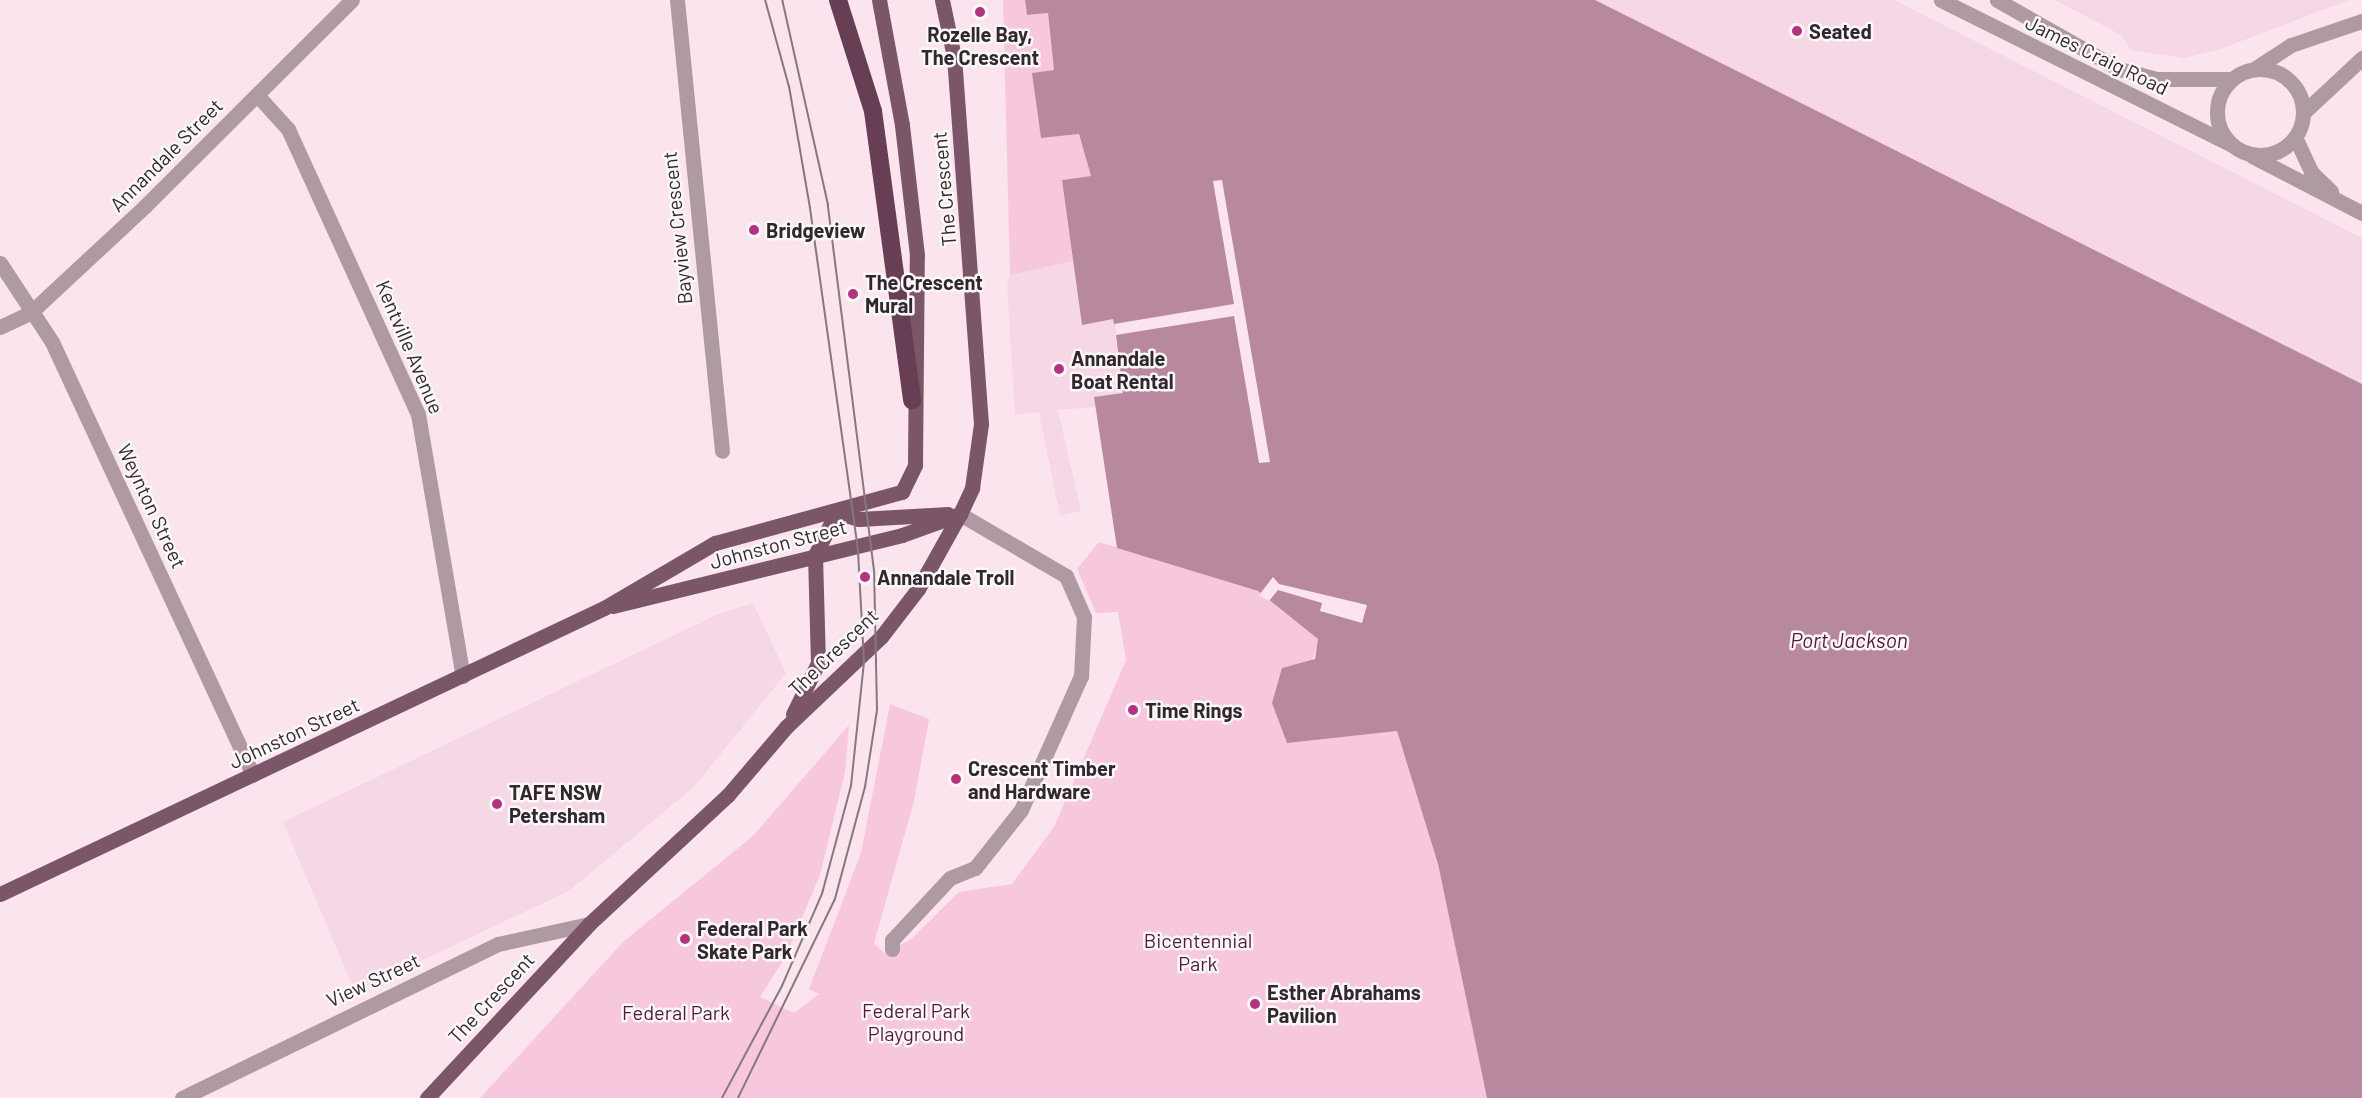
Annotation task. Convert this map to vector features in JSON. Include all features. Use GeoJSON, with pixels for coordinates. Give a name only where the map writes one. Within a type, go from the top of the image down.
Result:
{"type":"FeatureCollection","features":[{"type":"Feature","properties":{"kind":"highway"},"geometry":{"type":"LineString","coordinates":[[840,4],[873,111],[912,400]]}},
{"type":"Feature","properties":{"kind":"main road","name":"The Crescent"},"geometry":{"type":"LineString","coordinates":[[879,0],[902,125],[917,255],[911,482]]}},
{"type":"Feature","properties":{"kind":"main road","name":"The Crescent"},"geometry":{"type":"LineString","coordinates":[[427,1098],[589,924],[728,795],[786,727],[892,625],[960,514],[972,488],[981,423],[954,57],[942,0]]}},
{"type":"Feature","properties":{"kind":"main road","name":"Johnston Street"},"geometry":{"type":"LineString","coordinates":[[0,894],[604,608],[715,543],[891,498],[911,482]]}},
{"type":"Feature","properties":{"kind":"main road"},"geometry":{"type":"LineString","coordinates":[[786,727],[818,663],[815,555],[836,513],[859,519],[960,514]]}},
{"type":"Feature","properties":{"kind":"main road","name":"Johnston Street"},"geometry":{"type":"LineString","coordinates":[[604,608],[815,555],[960,514]]}},
{"type":"Feature","properties":{"kind":"street","name":"Annandale Street"},"geometry":{"type":"LineString","coordinates":[[0,327],[30,313],[257,95],[352,0]]}},
{"type":"Feature","properties":{"kind":"street","name":"Bayview Crescent"},"geometry":{"type":"LineString","coordinates":[[677,0],[722,452]]}},
{"type":"Feature","properties":{"kind":"street","name":"James Craig Road"},"geometry":{"type":"LineString","coordinates":[[1941,0],[2241,149],[2362,213]]}},
{"type":"Feature","properties":{"kind":"street","name":"James Craig Road"},"geometry":{"type":"LineString","coordinates":[[1997,0],[2119,69],[2156,79],[2232,79]]}},
{"type":"Feature","properties":{"kind":"street"},"geometry":{"type":"LineString","coordinates":[[2362,21],[2291,45],[2254,69],[2232,79],[2217,113],[2241,149],[2274,153],[2295,137],[2303,113],[2362,58]]}},
{"type":"Feature","properties":{"kind":"street"},"geometry":{"type":"LineString","coordinates":[[2254,69],[2283,75],[2294,86],[2303,113]]}},
{"type":"Feature","properties":{"kind":"street","name":"Kentville Avenue"},"geometry":{"type":"LineString","coordinates":[[257,95],[288,129],[418,414],[463,676]]}},
{"type":"Feature","properties":{"kind":"street"},"geometry":{"type":"LineString","coordinates":[[2295,137],[2311,172],[2344,204]]}},
{"type":"Feature","properties":{"kind":"street","name":"Weynton Street"},"geometry":{"type":"LineString","coordinates":[[0,263],[30,313],[52,342],[253,775]]}},
{"type":"Feature","properties":{"kind":"street"},"geometry":{"type":"LineString","coordinates":[[892,949],[892,940],[950,878],[975,868],[1021,810],[1081,676],[1084,617],[1066,576],[960,514]]}},
{"type":"Feature","properties":{"kind":"street","name":"View Street"},"geometry":{"type":"LineString","coordinates":[[182,1098],[498,944],[589,924]]}},
{"type":"Feature","properties":{"kind":"shaded area"},"geometry":{"type":"Polygon","coordinates":[[[1595,0],[1894,0],[2362,238],[2362,384],[1595,0]]]}},
{"type":"Feature","properties":{"kind":"shaded area"},"geometry":{"type":"Polygon","coordinates":[[[2055,0],[2349,0],[2218,50],[2183,58],[2131,50],[2121,35],[2055,0]]]}},
{"type":"Feature","properties":{"kind":"shaded area"},"geometry":{"type":"Polygon","coordinates":[[[1073,261],[1082,324],[1113,319],[1123,393],[1095,397],[1096,407],[1058,410],[1081,511],[1060,516],[1039,412],[1015,415],[1007,285],[1010,275],[1073,261]]]}},
{"type":"Feature","properties":{"kind":"shaded area","name":"TAFE NSW Petersham"},"geometry":{"type":"Polygon","coordinates":[[[753,603],[786,673],[695,786],[569,891],[355,992],[283,822],[716,615],[753,603]]]}},
{"type":"Feature","properties":{"kind":"green space"},"geometry":{"type":"Polygon","coordinates":[[[1003,0],[1025,0],[1027,15],[1048,13],[1054,70],[1033,73],[1041,138],[1079,134],[1091,176],[1062,180],[1073,261],[1010,275],[1003,0]]]}},
{"type":"Feature","properties":{"kind":"green space"},"geometry":{"type":"Polygon","coordinates":[[[1099,542],[1258,591],[1319,639],[1287,742],[1397,731],[1438,864],[1487,1098],[480,1098],[623,942],[754,835],[849,725],[845,772],[820,875],[786,956],[760,997],[794,1013],[819,994],[809,989],[861,853],[890,704],[929,719],[914,801],[874,943],[884,953],[910,940],[959,892],[1012,884],[1054,827],[1126,660],[1118,612],[1096,613],[1077,569],[1099,542]]]}},
{"type":"Feature","properties":{"kind":"water","name":"Port Jackson"},"geometry":{"type":"Polygon","coordinates":[[[1025,0],[1595,0],[2362,384],[2362,1098],[1487,1098],[1438,864],[1397,731],[1287,743],[1272,703],[1282,668],[1315,659],[1318,639],[1258,591],[1117,548],[1094,397],[1123,393],[1116,335],[1113,319],[1082,325],[1062,180],[1091,176],[1079,134],[1041,138],[1032,73],[1054,70],[1048,13],[1027,15],[1025,0]]]}},
{"type":"Feature","properties":{"kind":"pier"},"geometry":{"type":"Polygon","coordinates":[[[1222,180],[1270,462],[1259,463],[1234,316],[1116,335],[1114,324],[1234,304],[1213,181],[1222,180]]]}},
{"type":"Feature","properties":{"kind":"pier"},"geometry":{"type":"Polygon","coordinates":[[[1273,577],[1279,584],[1367,605],[1362,623],[1320,611],[1322,603],[1278,590],[1269,601],[1259,595],[1273,577]]]}},
{"type":"Feature","properties":{"kind":"tram line"},"geometry":{"type":"LineString","coordinates":[[722,1098],[782,986],[822,894],[851,786],[864,662],[858,550],[810,208],[789,87],[765,0]]}},
{"type":"Feature","properties":{"kind":"tram line"},"geometry":{"type":"LineString","coordinates":[[738,1098],[835,899],[865,787],[877,710],[874,571],[828,205],[782,0]]}},
{"type":"Feature","properties":{"kind":"place","name":"Rozelle Bay, The Crescent"},"geometry":{"type":"Point","coordinates":[980,12]}},
{"type":"Feature","properties":{"kind":"place","name":"Seated"},"geometry":{"type":"Point","coordinates":[1797,31]}},
{"type":"Feature","properties":{"kind":"place","name":"Bridgeview"},"geometry":{"type":"Point","coordinates":[754,230]}},
{"type":"Feature","properties":{"kind":"place","name":"The Crescent Mural"},"geometry":{"type":"Point","coordinates":[853,294]}},
{"type":"Feature","properties":{"kind":"place","name":"Annandale Boat Rental"},"geometry":{"type":"Point","coordinates":[1059,369]}},
{"type":"Feature","properties":{"kind":"place","name":"Annandale Troll"},"geometry":{"type":"Point","coordinates":[865,577]}},
{"type":"Feature","properties":{"kind":"place","name":"Time Rings"},"geometry":{"type":"Point","coordinates":[1133,710]}},
{"type":"Feature","properties":{"kind":"place","name":"Crescent Timber and Hardware"},"geometry":{"type":"Point","coordinates":[956,779]}},
{"type":"Feature","properties":{"kind":"place","name":"TAFE NSW Petersham"},"geometry":{"type":"Point","coordinates":[497,804]}},
{"type":"Feature","properties":{"kind":"place","name":"Federal Park Skate Park"},"geometry":{"type":"Point","coordinates":[685,939]}},
{"type":"Feature","properties":{"kind":"place","name":"Esther Abrahams Pavilion"},"geometry":{"type":"Point","coordinates":[1255,1004]}},
{"type":"Feature","properties":{"kind":"park label","name":"Bicentennial Park"},"geometry":{"type":"Point","coordinates":[1198,952]}},
{"type":"Feature","properties":{"kind":"park label","name":"Federal Park"},"geometry":{"type":"Point","coordinates":[676,1012]}},
{"type":"Feature","properties":{"kind":"park label","name":"Federal Park Playground"},"geometry":{"type":"Point","coordinates":[916,1022]}}]}
